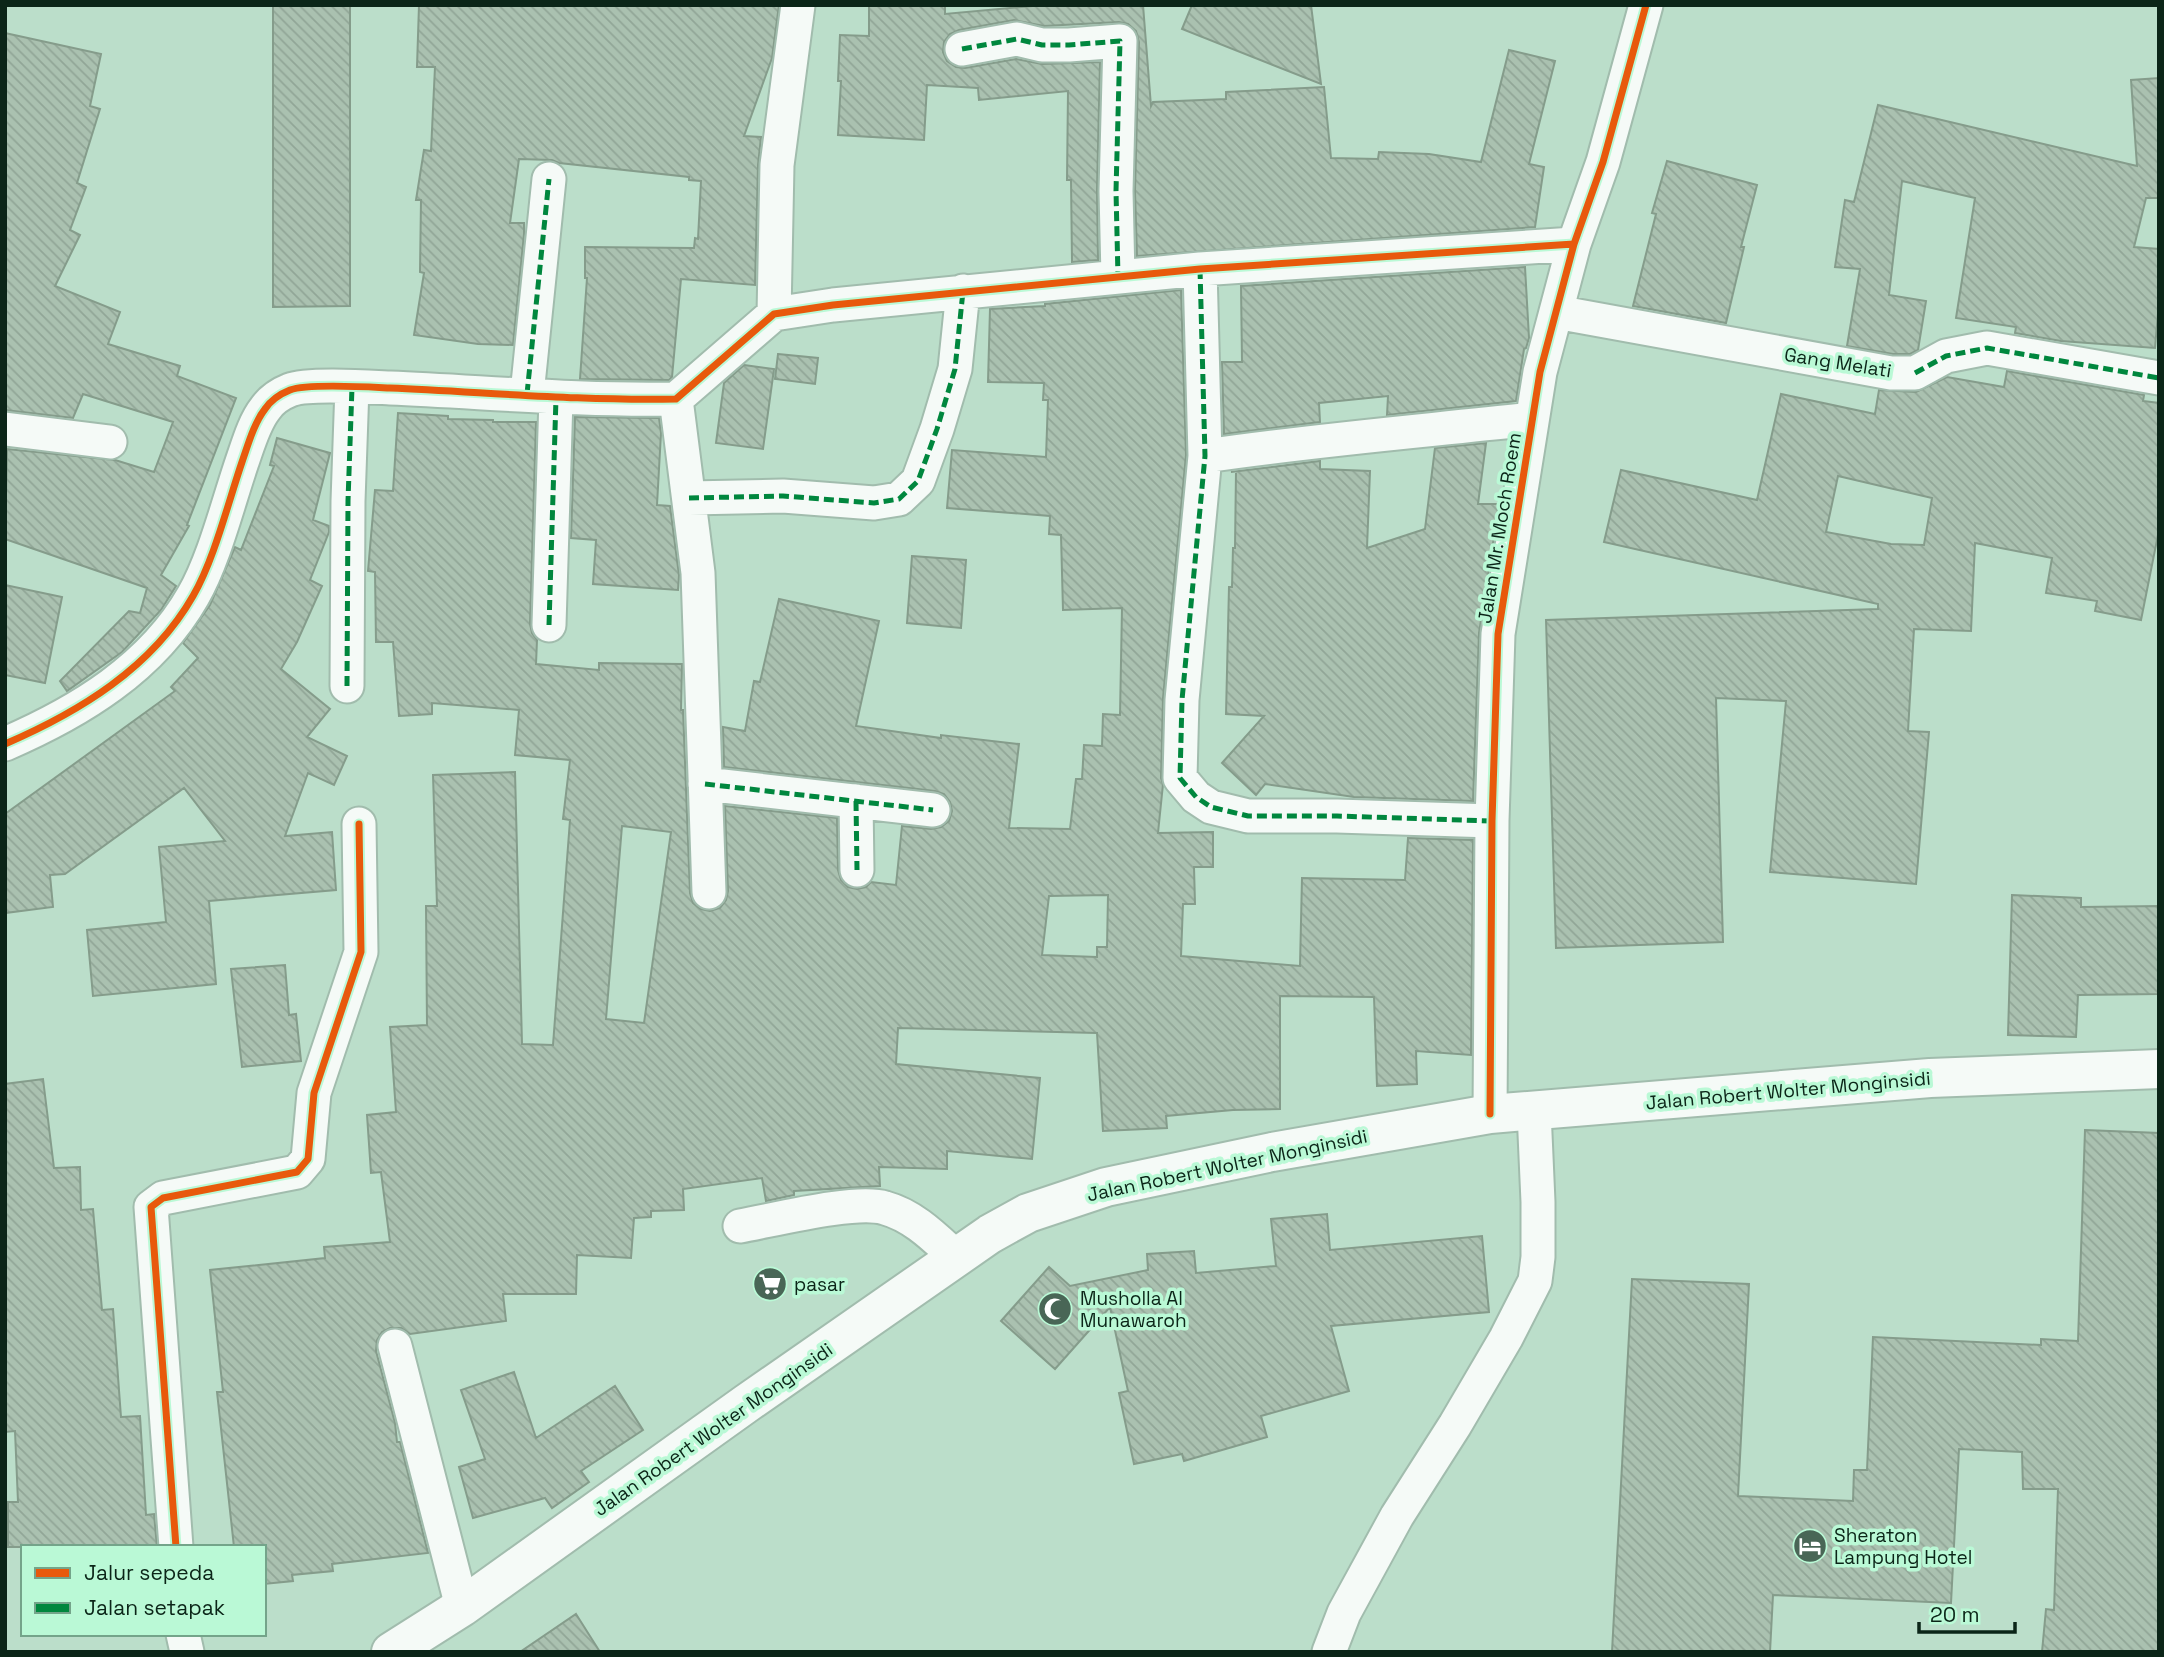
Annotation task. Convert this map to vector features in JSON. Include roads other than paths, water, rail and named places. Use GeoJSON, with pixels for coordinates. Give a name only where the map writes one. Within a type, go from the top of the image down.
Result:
{"type":"FeatureCollection","features":[{"type":"Feature","properties":{"kind":"highway","name":"Jalan Robert Wolter Monginsidi"},"geometry":{"type":"LineString","coordinates":[[391,1652],[462,1607],[747,1403],[990,1234],[1028,1213],[1106,1187],[1272,1152],[1490,1114],[1930,1078],[2159,1069]]}},
{"type":"Feature","properties":{"kind":"street"},"geometry":{"type":"LineString","coordinates":[[774,314],[778,165],[798,5]]}},
{"type":"Feature","properties":{"kind":"street","name":"Jalan Mr. Moch Roem"},"geometry":{"type":"LineString","coordinates":[[1490,1114],[1492,821],[1499,634],[1540,372],[1574,244],[1602,162],[1646,5]]}},
{"type":"Feature","properties":{"kind":"street"},"geometry":{"type":"LineString","coordinates":[[962,49],[1017,38],[1042,45],[1069,46],[1119,41],[1116,191],[1118,277]]}},
{"type":"Feature","properties":{"kind":"street"},"geometry":{"type":"LineString","coordinates":[[548,625],[542,396],[549,179]]}},
{"type":"Feature","properties":{"kind":"street"},"geometry":{"type":"LineString","coordinates":[[5,744],[83,706],[112,686],[160,642],[177,621],[194,595],[248,445],[263,411],[273,400],[292,389],[352,387],[676,400],[774,314],[834,305],[1200,269],[1574,244]]}},
{"type":"Feature","properties":{"kind":"street"},"geometry":{"type":"LineString","coordinates":[[1200,269],[1205,456],[1182,699],[1180,778],[1196,797],[1211,807],[1248,816],[1492,821]]}},
{"type":"Feature","properties":{"kind":"street"},"geometry":{"type":"LineString","coordinates":[[689,498],[783,496],[874,503],[899,499],[918,481],[937,429],[955,369],[963,292]]}},
{"type":"Feature","properties":{"kind":"street","name":"Gang Melati"},"geometry":{"type":"LineString","coordinates":[[1556,312],[1891,373],[1915,373],[1946,356],[1987,348],[2159,378]]}},
{"type":"Feature","properties":{"kind":"street"},"geometry":{"type":"LineString","coordinates":[[347,686],[352,387]]}},
{"type":"Feature","properties":{"kind":"street"},"geometry":{"type":"LineString","coordinates":[[676,400],[698,573],[709,892]]}},
{"type":"Feature","properties":{"kind":"street"},"geometry":{"type":"LineString","coordinates":[[1205,456],[1299,442],[1532,419]]}},
{"type":"Feature","properties":{"kind":"street"},"geometry":{"type":"LineString","coordinates":[[5,429],[110,442]]}},
{"type":"Feature","properties":{"kind":"street"},"geometry":{"type":"LineString","coordinates":[[705,784],[933,810]]}},
{"type":"Feature","properties":{"kind":"street"},"geometry":{"type":"LineString","coordinates":[[856,801],[857,870]]}},
{"type":"Feature","properties":{"kind":"street"},"geometry":{"type":"LineString","coordinates":[[176,1545],[151,1208],[163,1198],[297,1172],[308,1158],[314,1093],[362,952],[359,824]]}},
{"type":"Feature","properties":{"kind":"street"},"geometry":{"type":"LineString","coordinates":[[1329,1652],[1343,1613],[1391,1527],[1506,1338],[1535,1281],[1538,1202],[1534,1111]]}},
{"type":"Feature","properties":{"kind":"street"},"geometry":{"type":"LineString","coordinates":[[740,1226],[838,1208],[884,1207],[914,1221],[956,1257]]}},
{"type":"Feature","properties":{"kind":"street"},"geometry":{"type":"LineString","coordinates":[[395,1346],[462,1607]]}},
{"type":"Feature","properties":{"kind":"place","name":"pasar"},"geometry":{"type":"Point","coordinates":[770,1284]}},
{"type":"Feature","properties":{"kind":"place","name":"Musholla Al Munawaroh"},"geometry":{"type":"Point","coordinates":[1055,1309]}},
{"type":"Feature","properties":{"kind":"place","name":"Sheraton Lampung Hotel"},"geometry":{"type":"Point","coordinates":[1810,1546]}}]}
